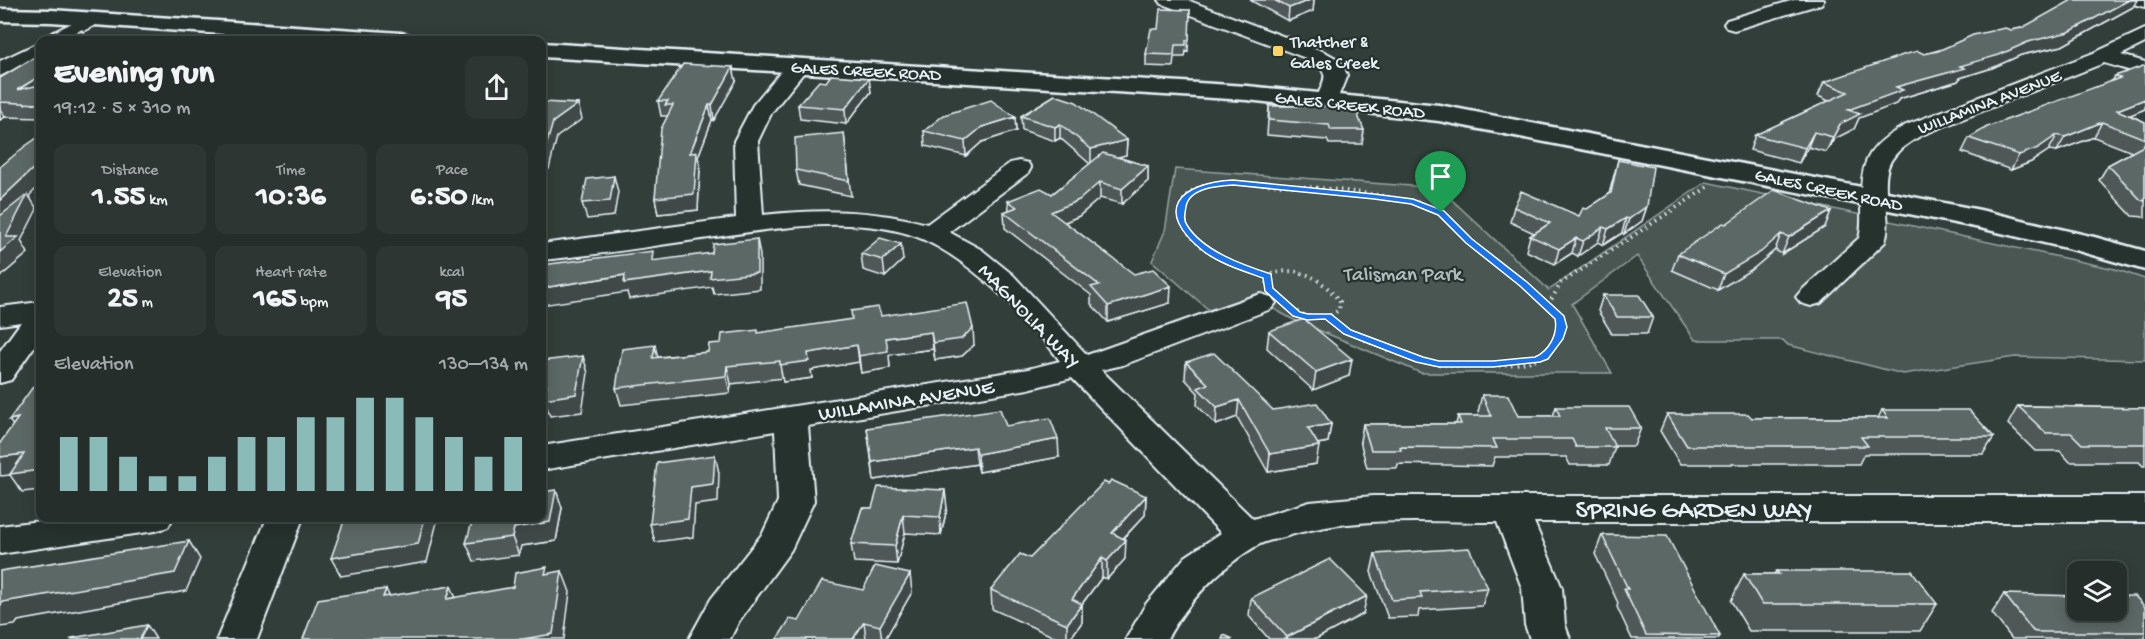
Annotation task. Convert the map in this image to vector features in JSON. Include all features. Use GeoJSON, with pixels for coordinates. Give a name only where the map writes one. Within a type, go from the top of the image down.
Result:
{"type":"FeatureCollection","features":[{"type":"Feature","properties":{"kind":"main road"},"geometry":{"type":"LineString","coordinates":[[0,15],[342,36]]}},
{"type":"Feature","properties":{"kind":"main road","name":"GALES CREEK ROAD"},"geometry":{"type":"LineString","coordinates":[[546,50],[1327,100],[1439,113],[2042,233],[2145,261]]}},
{"type":"Feature","properties":{"kind":"street"},"geometry":{"type":"LineString","coordinates":[[1169,0],[1318,56],[1333,66],[1336,75],[1327,100]]}},
{"type":"Feature","properties":{"kind":"street"},"geometry":{"type":"LineString","coordinates":[[1734,24],[1784,3],[1814,0]]}},
{"type":"Feature","properties":{"kind":"street"},"geometry":{"type":"LineString","coordinates":[[2140,0],[2145,1]]}},
{"type":"Feature","properties":{"kind":"street"},"geometry":{"type":"LineString","coordinates":[[60,36],[92,19]]}},
{"type":"Feature","properties":{"kind":"street","name":"WILLAMINA AVENUE"},"geometry":{"type":"LineString","coordinates":[[1811,297],[1871,243],[1876,233],[1875,164],[1889,145],[1899,137],[2103,56],[2145,35]]}},
{"type":"Feature","properties":{"kind":"street"},"geometry":{"type":"LineString","coordinates":[[0,70],[36,50]]}},
{"type":"Feature","properties":{"kind":"street"},"geometry":{"type":"LineString","coordinates":[[2103,56],[2145,69]]}},
{"type":"Feature","properties":{"kind":"street"},"geometry":{"type":"LineString","coordinates":[[750,224],[746,141],[761,110],[798,66]]}},
{"type":"Feature","properties":{"kind":"street"},"geometry":{"type":"LineString","coordinates":[[931,233],[1019,168]]}},
{"type":"Feature","properties":{"kind":"street","name":"MAGNOLIA WAY"},"geometry":{"type":"LineString","coordinates":[[546,251],[791,220],[870,221],[931,233],[954,244],[994,272],[1071,354],[1079,367],[1246,535]]}},
{"type":"Feature","properties":{"kind":"street","name":"WILLAMINA AVENUE"},"geometry":{"type":"LineString","coordinates":[[546,457],[1028,379],[1112,358],[1270,292]]}},
{"type":"Feature","properties":{"kind":"street"},"geometry":{"type":"LineString","coordinates":[[0,316],[36,312]]}},
{"type":"Feature","properties":{"kind":"street"},"geometry":{"type":"LineString","coordinates":[[0,373],[36,323]]}},
{"type":"Feature","properties":{"kind":"street"},"geometry":{"type":"LineString","coordinates":[[709,639],[725,610],[778,540],[796,501],[791,418]]}},
{"type":"Feature","properties":{"kind":"street"},"geometry":{"type":"LineString","coordinates":[[1509,508],[1542,588],[1545,625],[1550,639]]}},
{"type":"Feature","properties":{"kind":"street","name":"SPRING GARDEN WAY"},"geometry":{"type":"LineString","coordinates":[[1146,639],[1160,615],[1199,567],[1246,535],[1310,515],[1373,509],[1509,508],[2145,509]]}},
{"type":"Feature","properties":{"kind":"street"},"geometry":{"type":"LineString","coordinates":[[0,540],[127,522]]}},
{"type":"Feature","properties":{"kind":"street"},"geometry":{"type":"LineString","coordinates":[[237,639],[283,522]]}},
{"type":"Feature","properties":{"kind":"path"},"geometry":{"type":"LineString","coordinates":[[1548,305],[1561,284],[1710,186],[1719,167]]}},
{"type":"Feature","properties":{"kind":"path"},"geometry":{"type":"LineString","coordinates":[[1270,292],[1274,272],[1289,269],[1304,272],[1318,279],[1340,302],[1339,310],[1328,316],[1307,317],[1296,314],[1270,292],[1190,235],[1180,218],[1183,199],[1188,194],[1214,184],[1253,183],[1346,192],[1430,206],[1548,305],[1560,318],[1562,327],[1552,349],[1544,357],[1536,360],[1493,364],[1439,364],[1420,360],[1348,332],[1328,316]]}},
{"type":"Feature","properties":{"kind":"green space","name":"Talisman Park"},"geometry":{"type":"Polygon","coordinates":[[[1175,169],[1439,188],[1549,290],[1706,182],[2115,269],[2145,279],[2145,360],[2015,357],[1903,374],[1788,345],[1783,340],[1695,340],[1637,256],[1572,304],[1612,373],[1421,373],[1292,319],[1250,296],[1209,310],[1152,261],[1165,231],[1175,169]]]}},
{"type":"Feature","properties":{"kind":"building"},"geometry":{"type":"Polygon","coordinates":[[[1274,0],[1310,0],[1289,8],[1274,0]]]}},
{"type":"Feature","properties":{"kind":"building"},"geometry":{"type":"Polygon","coordinates":[[[2072,0],[2129,0],[2069,32],[2028,42],[1999,55],[1960,66],[1965,68],[1896,87],[1903,90],[1848,110],[1860,114],[1840,124],[1833,137],[1814,132],[1805,148],[1755,135],[1848,92],[1824,82],[1903,55],[1918,51],[1924,54],[1938,51],[1973,35],[2005,28],[2011,30],[2022,28],[2072,0]]]}},
{"type":"Feature","properties":{"kind":"building"},"geometry":{"type":"Polygon","coordinates":[[[1160,9],[1190,10],[1189,40],[1186,40],[1186,45],[1175,45],[1174,55],[1146,54],[1151,29],[1158,29],[1160,9]]]}},
{"type":"Feature","properties":{"kind":"building"},"geometry":{"type":"Polygon","coordinates":[[[82,30],[86,36],[71,36],[82,30]]]}},
{"type":"Feature","properties":{"kind":"building"},"geometry":{"type":"Polygon","coordinates":[[[36,56],[36,78],[17,90],[36,86],[36,104],[0,102],[0,78],[36,56]]]}},
{"type":"Feature","properties":{"kind":"building"},"geometry":{"type":"Polygon","coordinates":[[[683,64],[733,67],[712,105],[709,105],[690,153],[697,152],[694,194],[655,198],[661,129],[673,105],[665,105],[668,101],[658,101],[683,64]]]}},
{"type":"Feature","properties":{"kind":"building"},"geometry":{"type":"Polygon","coordinates":[[[2145,66],[2145,99],[2117,110],[2145,122],[2145,139],[2102,122],[2065,137],[2057,135],[2038,148],[2019,155],[1969,138],[1987,127],[2120,78],[2115,76],[2145,66]]]}},
{"type":"Feature","properties":{"kind":"building"},"geometry":{"type":"Polygon","coordinates":[[[831,75],[869,78],[845,109],[798,105],[819,81],[826,82],[831,75]]]}},
{"type":"Feature","properties":{"kind":"building"},"geometry":{"type":"Polygon","coordinates":[[[1055,95],[1076,102],[1127,140],[1091,149],[1060,124],[1055,127],[1021,116],[1055,95]]]}},
{"type":"Feature","properties":{"kind":"building"},"geometry":{"type":"Polygon","coordinates":[[[991,100],[1015,117],[982,127],[965,141],[924,131],[944,115],[991,100]]]}},
{"type":"Feature","properties":{"kind":"building"},"geometry":{"type":"Polygon","coordinates":[[[546,102],[578,104],[553,122],[546,147],[546,102]]]}},
{"type":"Feature","properties":{"kind":"building"},"geometry":{"type":"Polygon","coordinates":[[[1269,106],[1354,106],[1364,130],[1331,130],[1329,125],[1269,120],[1269,106]]]}},
{"type":"Feature","properties":{"kind":"building"},"geometry":{"type":"Polygon","coordinates":[[[844,133],[849,181],[796,170],[795,138],[844,133]]]}},
{"type":"Feature","properties":{"kind":"building"},"geometry":{"type":"Polygon","coordinates":[[[36,139],[36,166],[0,200],[0,167],[36,139]]]}},
{"type":"Feature","properties":{"kind":"building"},"geometry":{"type":"Polygon","coordinates":[[[2145,145],[2145,201],[2141,200],[2108,165],[2145,145]]]}},
{"type":"Feature","properties":{"kind":"building"},"geometry":{"type":"Polygon","coordinates":[[[1103,153],[1148,166],[1122,189],[1100,182],[1079,200],[1051,212],[1134,274],[1153,269],[1171,286],[1108,306],[1091,287],[1099,285],[1004,212],[1017,207],[1008,201],[1041,188],[1052,194],[1103,153]]]}},
{"type":"Feature","properties":{"kind":"building"},"geometry":{"type":"Polygon","coordinates":[[[1618,160],[1653,167],[1647,206],[1629,219],[1626,218],[1608,229],[1603,227],[1583,241],[1576,238],[1559,249],[1530,236],[1550,223],[1514,207],[1521,191],[1579,216],[1583,208],[1587,209],[1611,193],[1618,160]]]}},
{"type":"Feature","properties":{"kind":"building"},"geometry":{"type":"Polygon","coordinates":[[[614,176],[610,201],[582,203],[587,179],[614,176]]]}},
{"type":"Feature","properties":{"kind":"building"},"geometry":{"type":"Polygon","coordinates":[[[1774,190],[1831,211],[1789,237],[1781,234],[1761,252],[1724,274],[1678,254],[1723,223],[1726,224],[1774,190]]]}},
{"type":"Feature","properties":{"kind":"building"},"geometry":{"type":"Polygon","coordinates":[[[28,194],[6,237],[18,237],[0,252],[0,216],[28,194]]]}},
{"type":"Feature","properties":{"kind":"building"},"geometry":{"type":"Polygon","coordinates":[[[880,238],[901,244],[883,260],[861,254],[880,238]]]}},
{"type":"Feature","properties":{"kind":"building"},"geometry":{"type":"Polygon","coordinates":[[[757,239],[757,273],[710,278],[711,271],[624,283],[625,275],[546,287],[546,264],[653,251],[652,261],[712,253],[713,244],[757,239]]]}},
{"type":"Feature","properties":{"kind":"building"},"geometry":{"type":"Polygon","coordinates":[[[1603,295],[1639,295],[1653,317],[1617,317],[1603,295]]]}},
{"type":"Feature","properties":{"kind":"building"},"geometry":{"type":"Polygon","coordinates":[[[967,303],[973,328],[961,339],[933,343],[931,332],[886,338],[888,351],[859,356],[857,345],[808,353],[809,361],[780,365],[780,361],[727,366],[726,376],[616,388],[622,349],[655,345],[653,358],[708,352],[709,344],[721,343],[722,334],[758,330],[758,333],[852,319],[851,311],[878,307],[881,316],[967,303]]]}},
{"type":"Feature","properties":{"kind":"building"},"geometry":{"type":"Polygon","coordinates":[[[1304,319],[1352,359],[1316,372],[1269,331],[1304,319]]]}},
{"type":"Feature","properties":{"kind":"building"},"geometry":{"type":"Polygon","coordinates":[[[1214,353],[1273,410],[1317,403],[1331,424],[1308,428],[1319,446],[1270,454],[1239,400],[1217,407],[1198,388],[1208,384],[1186,362],[1214,353]]]}},
{"type":"Feature","properties":{"kind":"building"},"geometry":{"type":"Polygon","coordinates":[[[583,356],[576,394],[546,399],[546,361],[583,356]]]}},
{"type":"Feature","properties":{"kind":"building"},"geometry":{"type":"Polygon","coordinates":[[[36,383],[36,471],[10,474],[24,454],[0,457],[0,443],[18,418],[9,420],[36,383]]]}},
{"type":"Feature","properties":{"kind":"building"},"geometry":{"type":"Polygon","coordinates":[[[1482,395],[1508,395],[1518,416],[1560,416],[1556,407],[1629,407],[1641,428],[1605,428],[1615,447],[1576,447],[1572,439],[1493,439],[1497,448],[1400,447],[1401,450],[1371,450],[1363,424],[1461,424],[1458,416],[1491,416],[1482,395]]]}},
{"type":"Feature","properties":{"kind":"building"},"geometry":{"type":"Polygon","coordinates":[[[2018,406],[2145,408],[2145,444],[2082,444],[2071,433],[2046,433],[2018,406]]]}},
{"type":"Feature","properties":{"kind":"building"},"geometry":{"type":"Polygon","coordinates":[[[1000,409],[1006,426],[1050,418],[1058,439],[978,454],[975,447],[872,462],[867,428],[1000,409]]]}},
{"type":"Feature","properties":{"kind":"building"},"geometry":{"type":"Polygon","coordinates":[[[1882,410],[1969,410],[1994,437],[1861,437],[1868,446],[1687,446],[1667,414],[1748,414],[1752,418],[1888,418],[1882,410]]]}},
{"type":"Feature","properties":{"kind":"building"},"geometry":{"type":"Polygon","coordinates":[[[715,455],[713,484],[691,487],[688,519],[650,524],[657,463],[715,455]]]}},
{"type":"Feature","properties":{"kind":"building"},"geometry":{"type":"Polygon","coordinates":[[[1111,480],[1146,496],[1112,533],[1126,540],[1107,561],[1102,558],[1072,599],[1082,604],[1067,624],[991,590],[1020,554],[1030,558],[1104,482],[1108,484],[1111,480]]]}},
{"type":"Feature","properties":{"kind":"building"},"geometry":{"type":"Polygon","coordinates":[[[878,487],[945,490],[940,517],[903,515],[895,546],[851,544],[862,508],[872,508],[878,487]]]}},
{"type":"Feature","properties":{"kind":"building"},"geometry":{"type":"Polygon","coordinates":[[[556,490],[550,522],[514,528],[512,537],[466,543],[472,522],[546,522],[546,491],[556,490]]]}},
{"type":"Feature","properties":{"kind":"building"},"geometry":{"type":"Polygon","coordinates":[[[344,522],[424,522],[418,544],[331,558],[344,522]]]}},
{"type":"Feature","properties":{"kind":"building"},"geometry":{"type":"Polygon","coordinates":[[[1602,535],[1667,536],[1720,636],[1646,635],[1624,589],[1628,589],[1602,535]]]}},
{"type":"Feature","properties":{"kind":"building"},"geometry":{"type":"Polygon","coordinates":[[[189,541],[175,573],[3,602],[0,606],[0,571],[189,541]]]}},
{"type":"Feature","properties":{"kind":"building"},"geometry":{"type":"Polygon","coordinates":[[[1469,548],[1488,588],[1420,592],[1422,598],[1392,600],[1375,554],[1469,548]]]}},
{"type":"Feature","properties":{"kind":"building"},"geometry":{"type":"Polygon","coordinates":[[[1330,559],[1367,596],[1287,637],[1251,598],[1330,559]]]}},
{"type":"Feature","properties":{"kind":"building"},"geometry":{"type":"Polygon","coordinates":[[[875,566],[910,574],[880,626],[864,622],[853,639],[777,639],[790,619],[799,621],[822,581],[863,590],[875,566]]]}},
{"type":"Feature","properties":{"kind":"building"},"geometry":{"type":"Polygon","coordinates":[[[547,567],[545,574],[562,571],[553,634],[523,639],[303,639],[318,599],[386,589],[383,597],[451,586],[447,599],[513,587],[515,573],[547,567]]]}},
{"type":"Feature","properties":{"kind":"building"},"geometry":{"type":"Polygon","coordinates":[[[1776,571],[1912,571],[1937,604],[1762,604],[1744,574],[1779,574],[1776,571]]]}},
{"type":"Feature","properties":{"kind":"building"},"geometry":{"type":"Polygon","coordinates":[[[2004,594],[2067,596],[2067,621],[2127,621],[2127,596],[2135,596],[2145,607],[2145,632],[2033,631],[2004,594]]]}},
{"type":"Feature","properties":{"kind":"building"},"geometry":{"type":"Polygon","coordinates":[[[147,625],[140,639],[71,639],[72,638],[147,625]]]}},
{"type":"Feature","properties":{"kind":"place","name":"Thatcher & Gales Creek"},"geometry":{"type":"Point","coordinates":[1278,51]}},
{"type":"Feature","properties":{"kind":"route"},"geometry":{"type":"LineString","coordinates":[[1253,183],[1337,191],[1413,202],[1430,206],[1441,213],[1469,241],[1524,284],[1560,318],[1562,327],[1559,337],[1544,357],[1536,360],[1493,364],[1439,364],[1420,360],[1348,332],[1328,316],[1318,318],[1296,314],[1268,289],[1266,279],[1268,276],[1236,266],[1207,250],[1190,235],[1180,218],[1180,207],[1188,194],[1199,188],[1214,184],[1253,183]]}}]}
